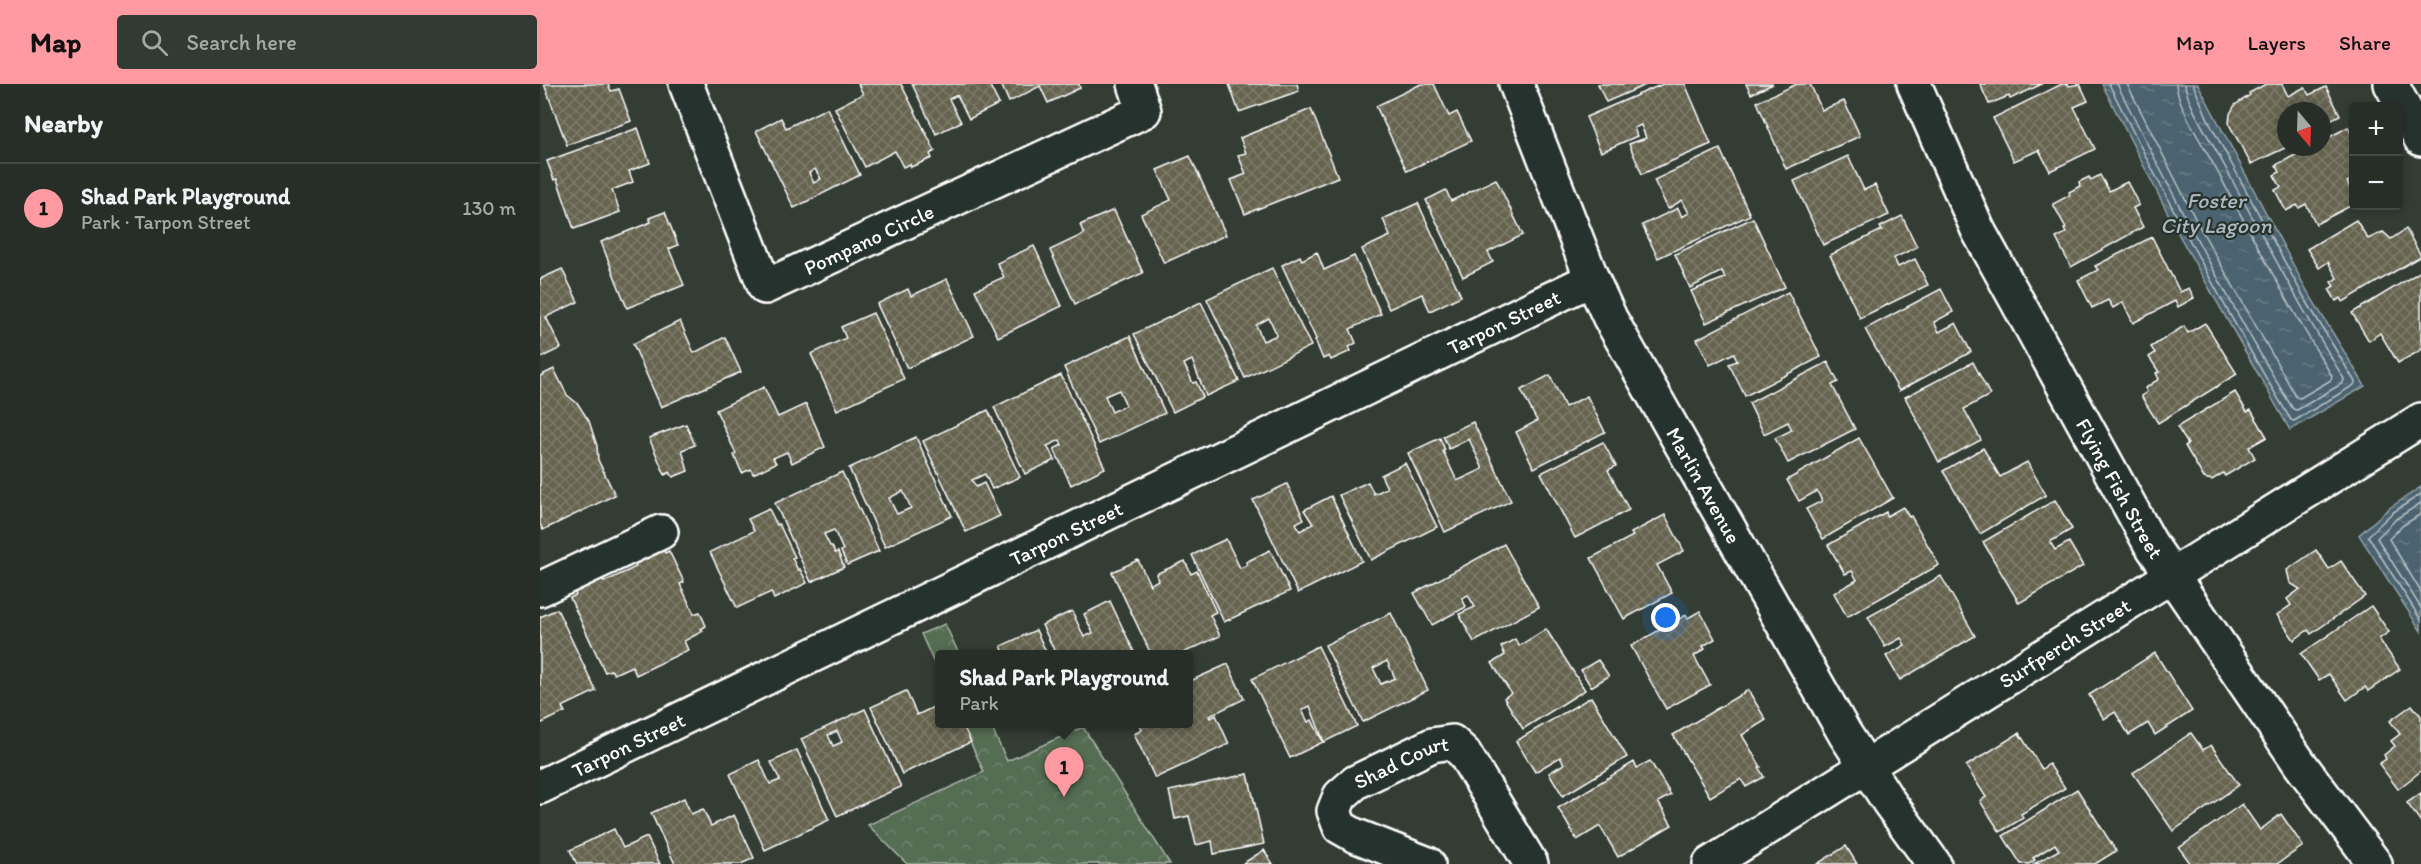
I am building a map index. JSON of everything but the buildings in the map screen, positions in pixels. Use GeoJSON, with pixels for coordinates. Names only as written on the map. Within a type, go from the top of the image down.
{"type":"FeatureCollection","features":[{"type":"Feature","properties":{"kind":"street","name":"Pompano Circle"},"geometry":{"type":"LineString","coordinates":[[686,84],[765,287],[1144,111],[1135,84]]}},
{"type":"Feature","properties":{"kind":"street","name":"Marlin Avenue"},"geometry":{"type":"LineString","coordinates":[[1515,84],[1592,279],[1610,318],[1845,734],[1889,802],[1934,864]]}},
{"type":"Feature","properties":{"kind":"street","name":"Flying Fish Street"},"geometry":{"type":"LineString","coordinates":[[1914,84],[1978,230],[2150,543],[2300,764],[2375,864]]}},
{"type":"Feature","properties":{"kind":"street"},"geometry":{"type":"LineString","coordinates":[[2391,84],[2421,139]]}},
{"type":"Feature","properties":{"kind":"street","name":"Tarpon Street"},"geometry":{"type":"LineString","coordinates":[[540,787],[1592,279]]}},
{"type":"Feature","properties":{"kind":"street","name":"Surfperch Street"},"geometry":{"type":"LineString","coordinates":[[1710,864],[2421,420]]}},
{"type":"Feature","properties":{"kind":"street"},"geometry":{"type":"LineString","coordinates":[[541,586],[661,532]]}},
{"type":"Feature","properties":{"kind":"street","name":"Shad Court"},"geometry":{"type":"LineString","coordinates":[[1428,864],[1354,835],[1340,827],[1334,811],[1340,796],[1356,782],[1432,745],[1452,742],[1464,753],[1531,864]]}},
{"type":"Feature","properties":{"kind":"green space"},"geometry":{"type":"Polygon","coordinates":[[[945,624],[957,650],[935,650],[935,665],[921,634],[945,624]]]}},
{"type":"Feature","properties":{"kind":"green space"},"geometry":{"type":"Polygon","coordinates":[[[964,728],[992,728],[1007,761],[1084,728],[1170,864],[907,864],[868,825],[984,772],[964,728]]]}},
{"type":"Feature","properties":{"kind":"water","name":"Foster City Lagoon"},"geometry":{"type":"Polygon","coordinates":[[[2102,84],[2198,84],[2306,289],[2365,386],[2290,430],[2180,237],[2102,84]]]}},
{"type":"Feature","properties":{"kind":"water"},"geometry":{"type":"Polygon","coordinates":[[[2421,487],[2421,631],[2359,535],[2388,509],[2421,487]]]}},
{"type":"Feature","properties":{"kind":"place","name":"Shad Park Playground"},"geometry":{"type":"Point","coordinates":[1064,797]}}]}
